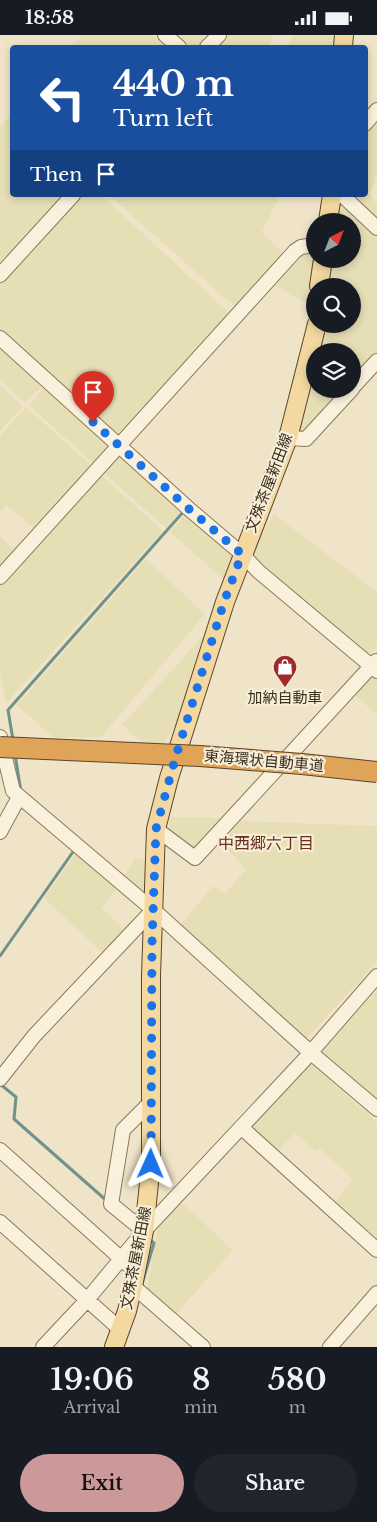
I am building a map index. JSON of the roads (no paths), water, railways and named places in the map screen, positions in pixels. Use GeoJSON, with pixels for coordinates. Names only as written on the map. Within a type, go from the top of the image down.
{"type":"FeatureCollection","features":[{"type":"Feature","properties":{"kind":"highway","name":"東海環状自動車道"},"geometry":{"type":"LineString","coordinates":[[0,747],[200,755],[302,763],[377,772]]}},
{"type":"Feature","properties":{"kind":"main road"},"geometry":{"type":"LineString","coordinates":[[329,213],[332,197]]}},
{"type":"Feature","properties":{"kind":"main road","name":"文殊茶屋新田線"},"geometry":{"type":"LineString","coordinates":[[119,1341],[135,1279],[144,1231],[151,1164],[150,1102],[156,829],[178,750],[224,602],[288,438],[315,333]]}},
{"type":"Feature","properties":{"kind":"street"},"geometry":{"type":"LineString","coordinates":[[165,35],[177,45]]}},
{"type":"Feature","properties":{"kind":"street"},"geometry":{"type":"LineString","coordinates":[[209,45],[218,35]]}},
{"type":"Feature","properties":{"kind":"street"},"geometry":{"type":"LineString","coordinates":[[368,120],[377,110]]}},
{"type":"Feature","properties":{"kind":"street"},"geometry":{"type":"LineString","coordinates":[[0,275],[71,197]]}},
{"type":"Feature","properties":{"kind":"street"},"geometry":{"type":"LineString","coordinates":[[344,197],[377,228]]}},
{"type":"Feature","properties":{"kind":"street"},"geometry":{"type":"LineString","coordinates":[[0,577],[295,251],[306,246]]}},
{"type":"Feature","properties":{"kind":"street"},"geometry":{"type":"LineString","coordinates":[[0,339],[189,509],[242,554],[258,571],[375,666],[194,858],[156,829]]}},
{"type":"Feature","properties":{"kind":"street"},"geometry":{"type":"LineString","coordinates":[[361,379],[377,361]]}},
{"type":"Feature","properties":{"kind":"street"},"geometry":{"type":"LineString","coordinates":[[288,438],[306,439],[344,398]]}},
{"type":"Feature","properties":{"kind":"street"},"geometry":{"type":"LineString","coordinates":[[0,737],[13,791],[19,797],[153,911],[310,1052],[377,1109]]}},
{"type":"Feature","properties":{"kind":"street"},"geometry":{"type":"LineString","coordinates":[[0,832],[19,797]]}},
{"type":"Feature","properties":{"kind":"street"},"geometry":{"type":"LineString","coordinates":[[0,1079],[34,1036],[153,911]]}},
{"type":"Feature","properties":{"kind":"street"},"geometry":{"type":"LineString","coordinates":[[43,1347],[87,1299],[144,1231],[242,1128],[377,976]]}},
{"type":"Feature","properties":{"kind":"street"},"geometry":{"type":"LineString","coordinates":[[144,1231],[111,1204],[123,1130],[150,1102]]}},
{"type":"Feature","properties":{"kind":"street"},"geometry":{"type":"LineString","coordinates":[[242,1128],[377,1250]]}},
{"type":"Feature","properties":{"kind":"street"},"geometry":{"type":"LineString","coordinates":[[0,1150],[120,1260],[135,1279],[203,1347]]}},
{"type":"Feature","properties":{"kind":"street"},"geometry":{"type":"LineString","coordinates":[[0,1222],[87,1299],[119,1341]]}},
{"type":"Feature","properties":{"kind":"street"},"geometry":{"type":"LineString","coordinates":[[330,1347],[377,1293]]}},
{"type":"Feature","properties":{"kind":"waterway"},"geometry":{"type":"LineString","coordinates":[[13,740],[8,710],[184,511]]}},
{"type":"Feature","properties":{"kind":"waterway"},"geometry":{"type":"LineString","coordinates":[[15,754],[21,792]]}},
{"type":"Feature","properties":{"kind":"waterway"},"geometry":{"type":"LineString","coordinates":[[0,956],[75,849]]}},
{"type":"Feature","properties":{"kind":"waterway"},"geometry":{"type":"LineString","coordinates":[[0,1084],[16,1097],[14,1119],[107,1201]]}},
{"type":"Feature","properties":{"kind":"waterway"},"geometry":{"type":"LineString","coordinates":[[142,1284],[154,1243],[149,1239]]}},
{"type":"Feature","properties":{"kind":"place","name":"加納自動車"},"geometry":{"type":"Point","coordinates":[285,688]}},
{"type":"Feature","properties":{"kind":"district","name":"中西郷六丁目"},"geometry":{"type":"Point","coordinates":[266,843]}}]}
